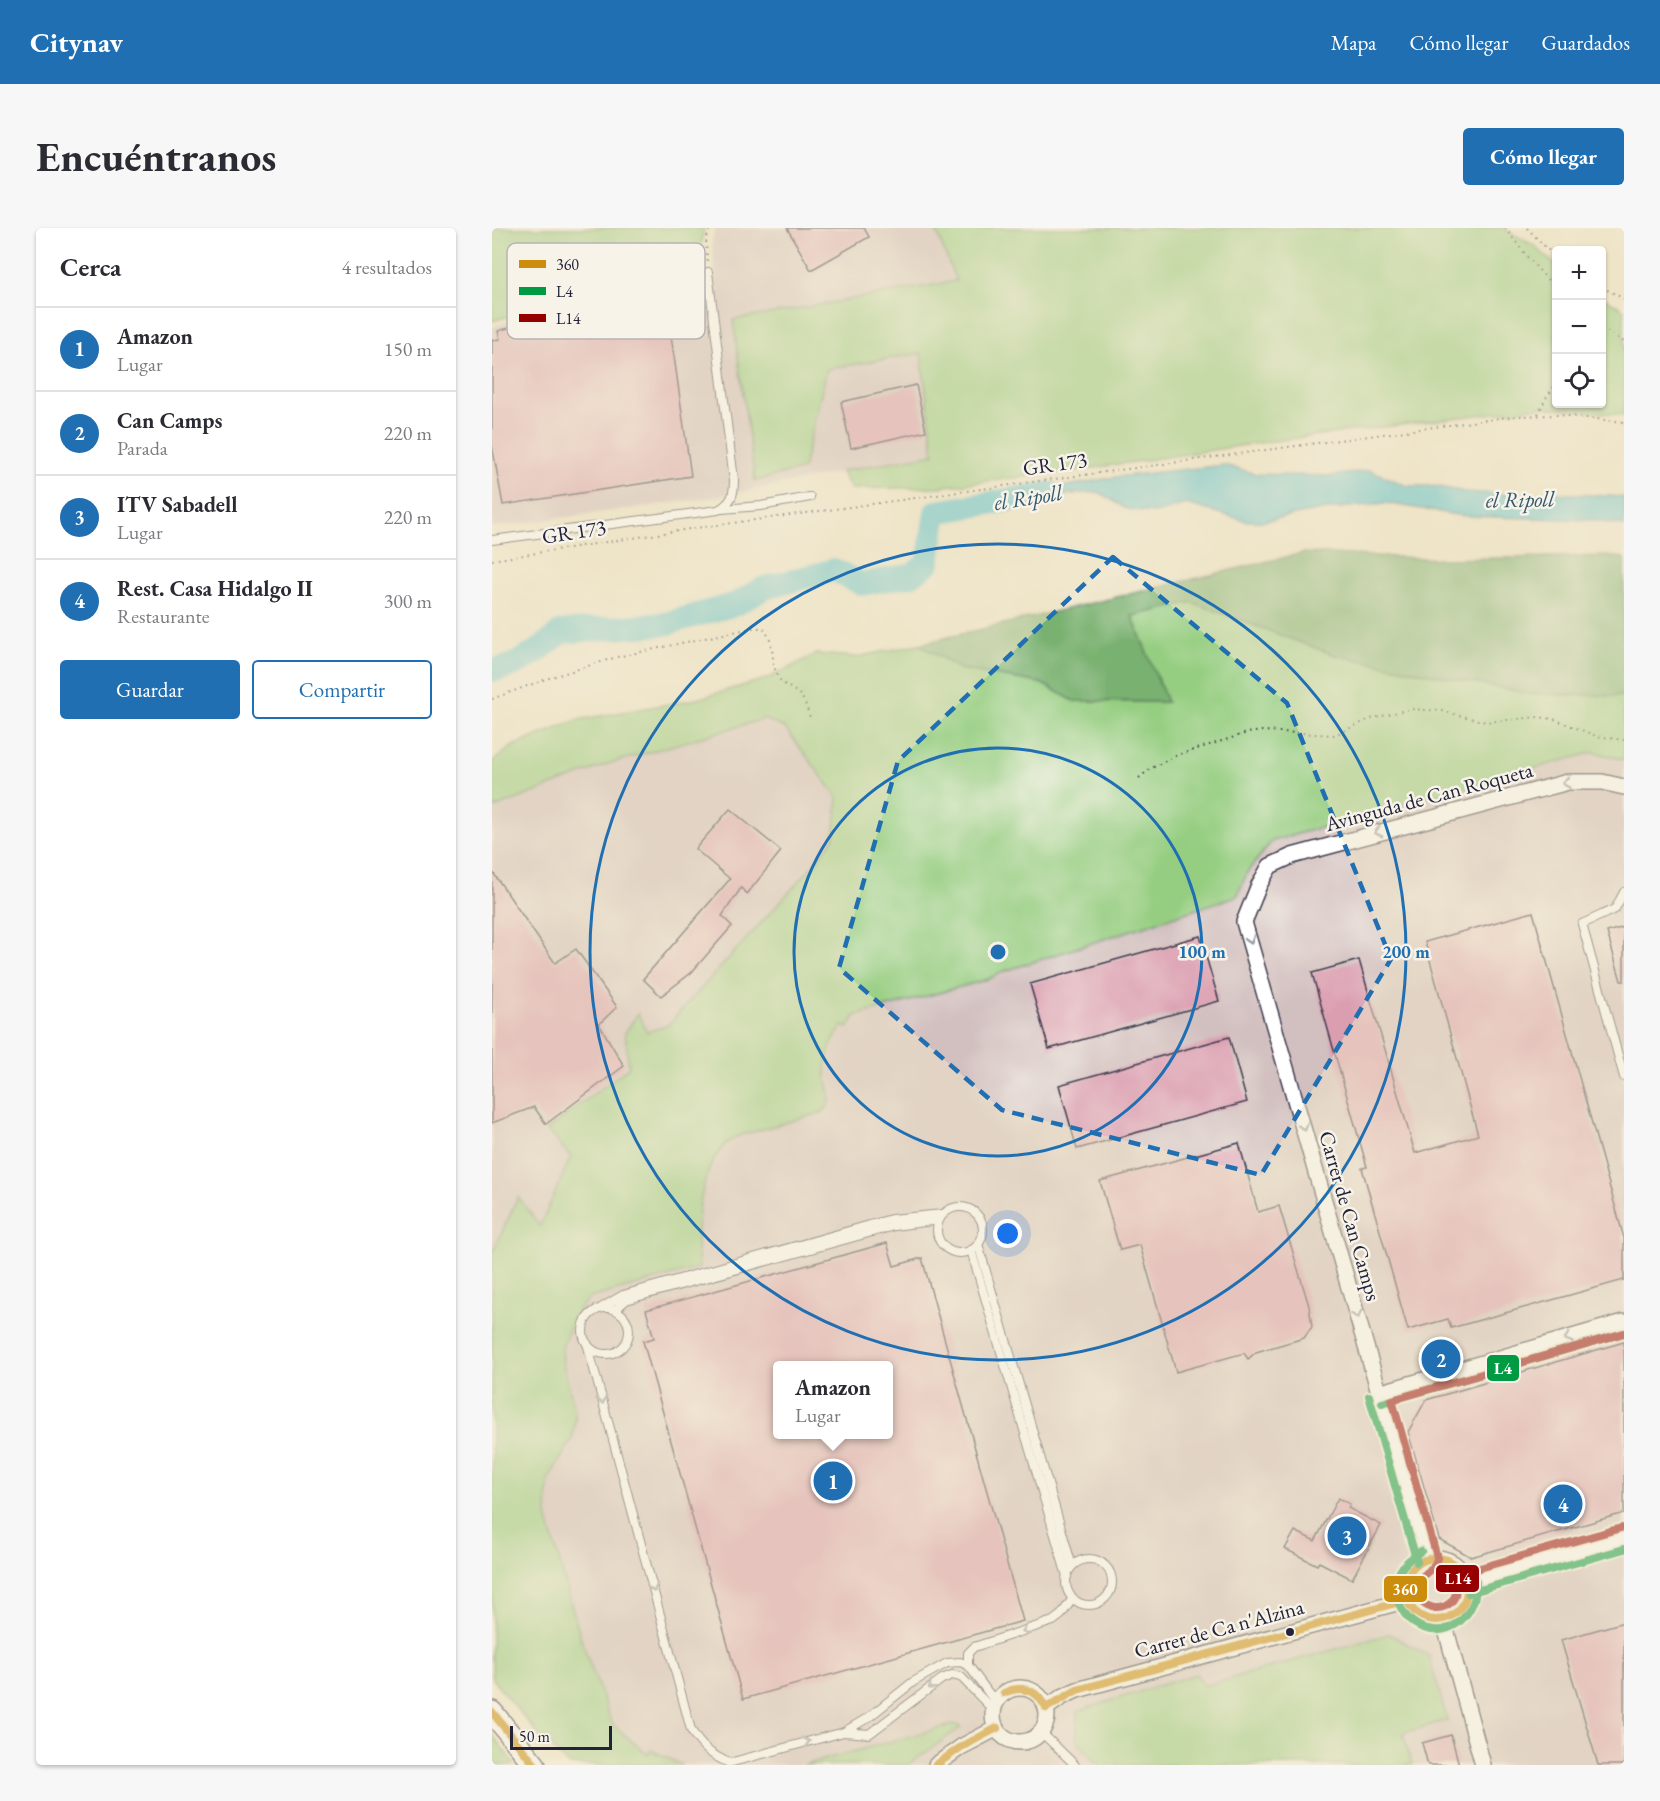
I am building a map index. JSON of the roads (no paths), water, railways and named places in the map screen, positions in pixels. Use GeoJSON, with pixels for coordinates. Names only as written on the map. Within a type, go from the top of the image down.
{"type":"FeatureCollection","features":[{"type":"Feature","properties":{"kind":"main road"},"geometry":{"type":"LineString","coordinates":[[492,1712],[535,1765]]}},
{"type":"Feature","properties":{"kind":"street","name":"Avinguda de Can Roqueta"},"geometry":{"type":"LineString","coordinates":[[1259,885],[1270,866],[1292,856],[1543,787],[1568,782],[1602,782],[1624,787]]}},
{"type":"Feature","properties":{"kind":"street","name":"Carrer de Can Camps"},"geometry":{"type":"LineString","coordinates":[[1259,885],[1244,922],[1427,1559]]}},
{"type":"Feature","properties":{"kind":"street"},"geometry":{"type":"LineString","coordinates":[[1379,1394],[1624,1322]]}},
{"type":"Feature","properties":{"kind":"street"},"geometry":{"type":"LineString","coordinates":[[1466,1583],[1624,1538]]}},
{"type":"Feature","properties":{"kind":"street"},"geometry":{"type":"LineString","coordinates":[[1427,1559],[1447,1560],[1456,1565],[1463,1573],[1466,1583],[1467,1593],[1464,1601],[1452,1615],[1443,1619],[1426,1618],[1418,1614],[1407,1600],[1405,1590],[1406,1580],[1411,1571],[1427,1559]]}},
{"type":"Feature","properties":{"kind":"street","name":"Carrer de Ca n'Alzina"},"geometry":{"type":"LineString","coordinates":[[1046,1708],[1077,1690],[1407,1600]]}},
{"type":"Feature","properties":{"kind":"street"},"geometry":{"type":"LineString","coordinates":[[1443,1619],[1483,1765]]}},
{"type":"Feature","properties":{"kind":"street"},"geometry":{"type":"LineString","coordinates":[[1023,1688],[1038,1695],[1046,1708],[1047,1721],[1041,1732],[1029,1740],[1014,1741],[1007,1738],[997,1728],[995,1707],[1007,1691],[1023,1688]]}},
{"type":"Feature","properties":{"kind":"street"},"geometry":{"type":"LineString","coordinates":[[936,1765],[961,1747],[997,1728]]}},
{"type":"Feature","properties":{"kind":"lane"},"geometry":{"type":"LineString","coordinates":[[708,272],[734,480],[734,494],[727,505],[718,510]]}},
{"type":"Feature","properties":{"kind":"lane"},"geometry":{"type":"LineString","coordinates":[[492,540],[761,506],[810,497]]}},
{"type":"Feature","properties":{"kind":"lane"},"geometry":{"type":"LineString","coordinates":[[1624,892],[1615,909],[1582,924],[1624,1077]]}},
{"type":"Feature","properties":{"kind":"lane"},"geometry":{"type":"LineString","coordinates":[[962,1207],[975,1213],[982,1226],[983,1234],[975,1247],[960,1254],[945,1249],[937,1235],[941,1217],[948,1210],[962,1207]]}},
{"type":"Feature","properties":{"kind":"lane"},"geometry":{"type":"LineString","coordinates":[[941,1217],[891,1219],[623,1295],[589,1316],[585,1322],[584,1336],[691,1730],[700,1745],[712,1756],[729,1763],[844,1732],[869,1717],[913,1682],[936,1668],[954,1662],[968,1665]]}},
{"type":"Feature","properties":{"kind":"lane"},"geometry":{"type":"LineString","coordinates":[[616,1309],[626,1300],[883,1229],[941,1217]]}},
{"type":"Feature","properties":{"kind":"lane"},"geometry":{"type":"LineString","coordinates":[[975,1247],[1072,1566]]}},
{"type":"Feature","properties":{"kind":"lane"},"geometry":{"type":"LineString","coordinates":[[975,1247],[1067,1576],[1066,1587],[1073,1598],[1082,1604],[1097,1604],[1109,1593],[1112,1578],[1109,1570],[1098,1561],[1084,1559],[1072,1566],[1067,1576]]}},
{"type":"Feature","properties":{"kind":"lane"},"geometry":{"type":"LineString","coordinates":[[587,1343],[598,1352],[605,1354],[618,1351],[624,1346],[630,1333],[622,1313],[616,1309],[601,1308]]}},
{"type":"Feature","properties":{"kind":"lane"},"geometry":{"type":"LineString","coordinates":[[995,1707],[968,1665],[968,1653],[974,1647],[989,1641],[1053,1622],[1073,1598]]}},
{"type":"Feature","properties":{"kind":"lane"},"geometry":{"type":"LineString","coordinates":[[844,1732],[869,1734],[942,1679],[952,1675],[962,1677],[995,1707]]}},
{"type":"Feature","properties":{"kind":"lane"},"geometry":{"type":"LineString","coordinates":[[1041,1732],[1075,1765]]}},
{"type":"Feature","properties":{"kind":"water"},"geometry":{"type":"Polygon","coordinates":[[[1224,465],[1256,474],[1333,476],[1370,470],[1407,486],[1433,486],[1465,492],[1532,496],[1554,493],[1624,497],[1624,526],[1593,520],[1463,516],[1386,503],[1321,510],[1264,521],[1247,521],[1186,504],[1155,513],[1126,509],[1099,492],[1021,502],[1017,499],[1020,495],[1115,477],[1224,465]]]}},
{"type":"Feature","properties":{"kind":"waterway","name":"el Ripoll"},"geometry":{"type":"LineString","coordinates":[[492,670],[520,662],[561,632],[665,624],[736,604],[764,588],[834,570],[862,584],[912,575],[928,563],[936,512],[1050,493]]}},
{"type":"Feature","properties":{"kind":"place","name":"Can Camps"},"geometry":{"type":"Point","coordinates":[1441,1359]}},
{"type":"Feature","properties":{"kind":"place","name":"Amazon"},"geometry":{"type":"Point","coordinates":[833,1481]}},
{"type":"Feature","properties":{"kind":"place","name":"Rest. Casa Hidalgo II"},"geometry":{"type":"Point","coordinates":[1563,1504]}},
{"type":"Feature","properties":{"kind":"place","name":"ITV Sabadell"},"geometry":{"type":"Point","coordinates":[1347,1536]}}]}
